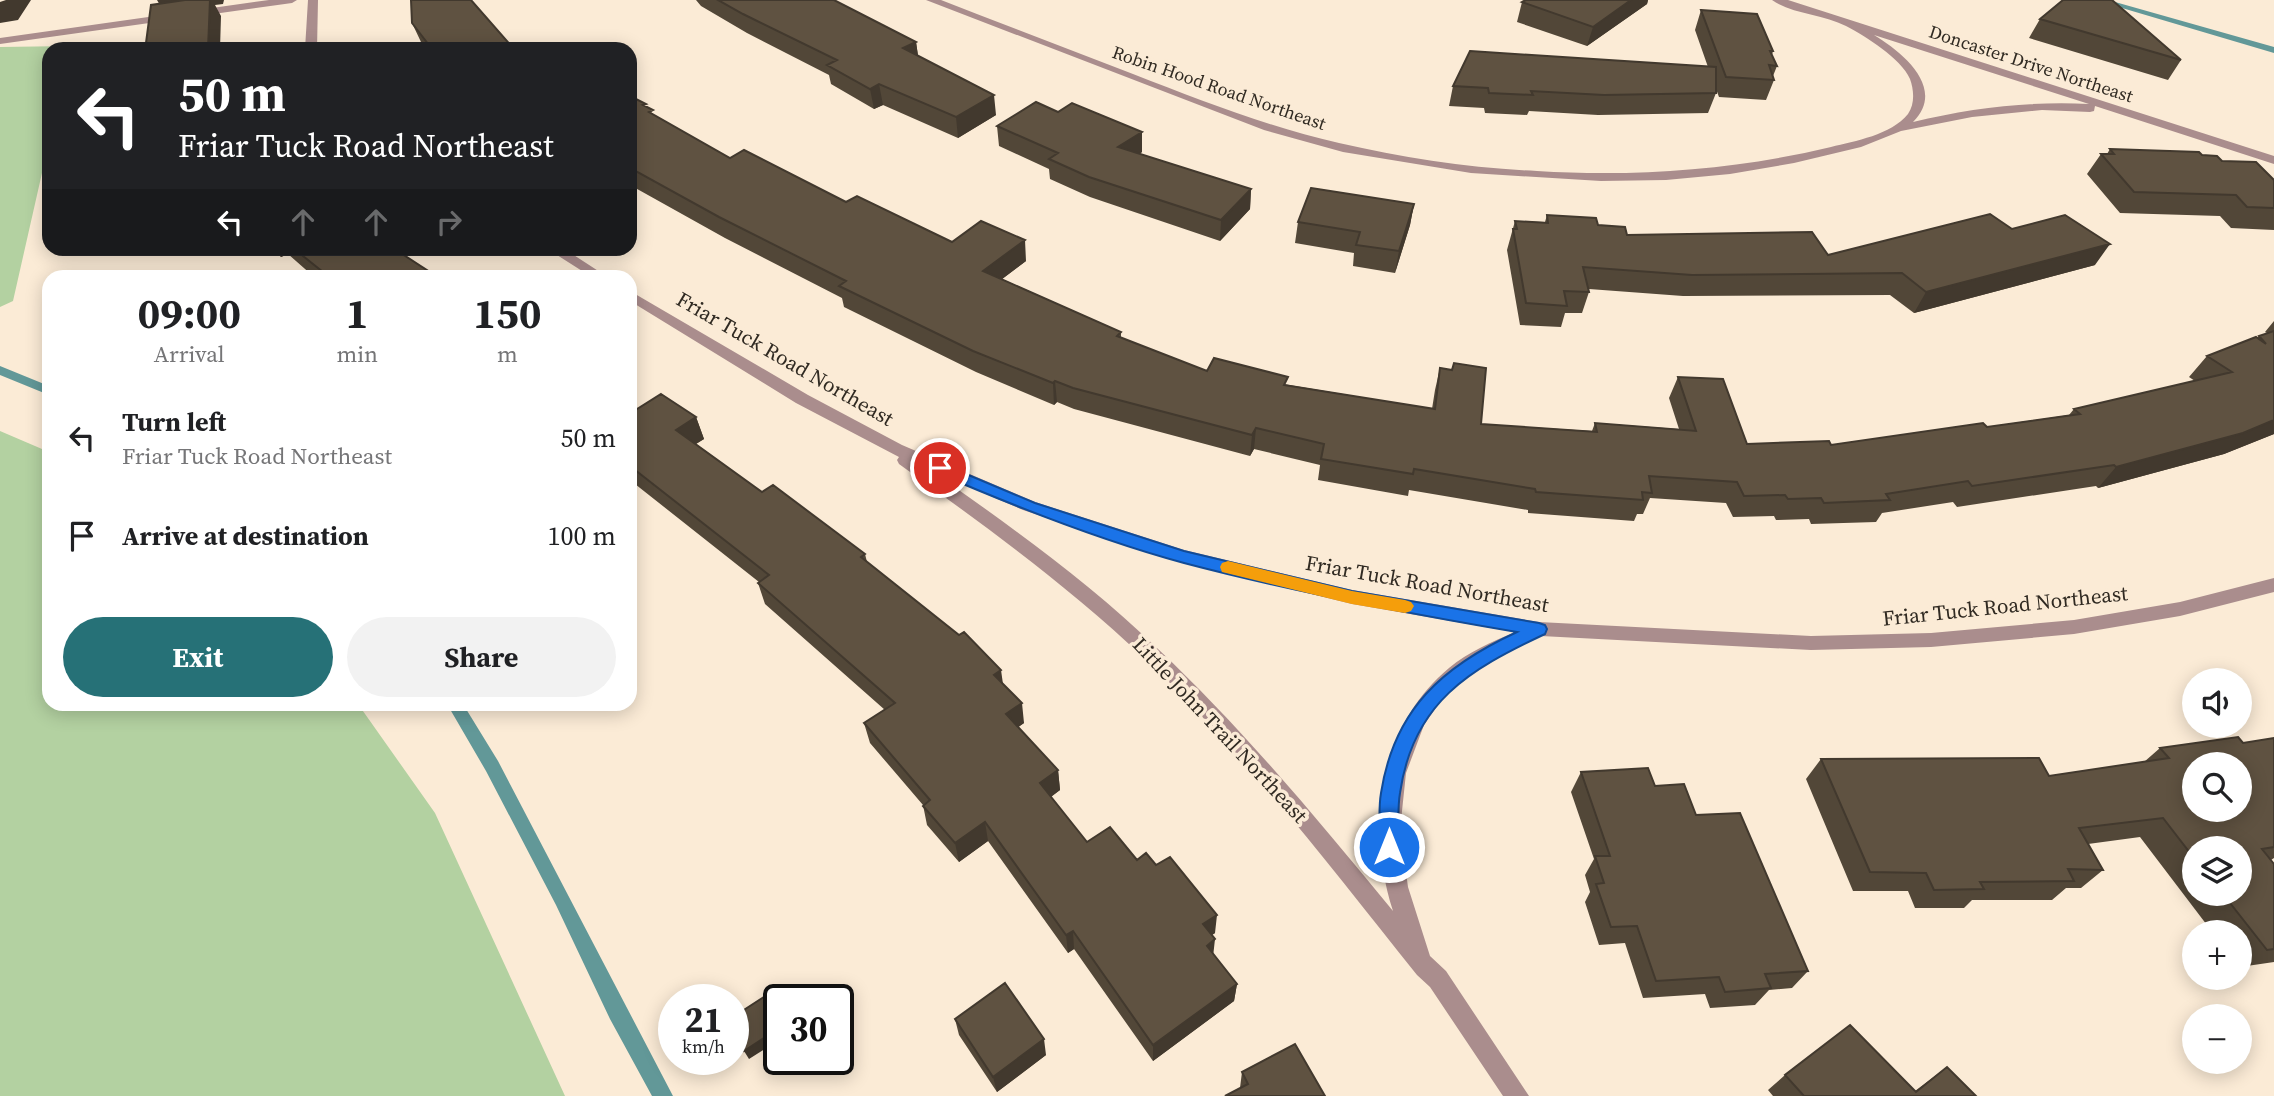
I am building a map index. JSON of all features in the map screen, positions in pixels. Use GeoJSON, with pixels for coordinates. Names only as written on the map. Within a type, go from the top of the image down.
{"type":"FeatureCollection","features":[{"type":"Feature","properties":{"kind":"street"},"geometry":{"type":"LineString","coordinates":[[0,41],[292,0]]}},
{"type":"Feature","properties":{"kind":"street"},"geometry":{"type":"LineString","coordinates":[[311,42],[313,0]]}},
{"type":"Feature","properties":{"kind":"street","name":"Robin Hood Road Northeast"},"geometry":{"type":"LineString","coordinates":[[931,0],[1197,103],[1283,132],[1377,155],[1493,172],[1566,177],[1707,173],[1771,165],[1960,114],[2023,107],[2117,110]]}},
{"type":"Feature","properties":{"kind":"street","name":"Doncaster Drive Northeast"},"geometry":{"type":"LineString","coordinates":[[1777,0],[2274,160]]}},
{"type":"Feature","properties":{"kind":"street"},"geometry":{"type":"LineString","coordinates":[[1850,23],[1893,52],[1915,78],[1919,90],[1918,103],[1903,128]]}},
{"type":"Feature","properties":{"kind":"street"},"geometry":{"type":"LineString","coordinates":[[565,256],[588,270]]}},
{"type":"Feature","properties":{"kind":"street","name":"Friar Tuck Road Northeast"},"geometry":{"type":"LineString","coordinates":[[637,299],[802,399],[896,449],[1029,506],[1183,556],[1352,597],[1539,629],[1811,643],[1931,640],[2101,622],[2180,609],[2274,585]]}},
{"type":"Feature","properties":{"kind":"street","name":"Little John Trail Northeast"},"geometry":{"type":"LineString","coordinates":[[896,449],[907,463],[1035,553],[1151,653],[1275,782],[1425,967],[1438,979],[1517,1096]]}},
{"type":"Feature","properties":{"kind":"street"},"geometry":{"type":"LineString","coordinates":[[1425,967],[1398,889],[1389,847],[1390,794],[1401,750],[1423,709],[1454,675],[1489,652],[1539,629]]}},
{"type":"Feature","properties":{"kind":"green space"},"geometry":{"type":"Polygon","coordinates":[[[42,46],[42,173],[13,301],[0,307],[0,47],[42,46]]]}},
{"type":"Feature","properties":{"kind":"green space"},"geometry":{"type":"Polygon","coordinates":[[[0,431],[42,449],[42,711],[363,711],[435,813],[565,1096],[0,1096],[0,431]]]}},
{"type":"Feature","properties":{"kind":"building"},"geometry":{"type":"Polygon","coordinates":[[[185,0],[210,0],[208,42],[146,42],[151,5],[185,0]]]}},
{"type":"Feature","properties":{"kind":"building"},"geometry":{"type":"Polygon","coordinates":[[[411,0],[471,0],[508,42],[427,42],[412,23],[411,0]]]}},
{"type":"Feature","properties":{"kind":"building"},"geometry":{"type":"Polygon","coordinates":[[[718,0],[834,0],[916,42],[903,48],[994,95],[956,117],[879,84],[870,89],[827,65],[837,60],[718,0]]]}},
{"type":"Feature","properties":{"kind":"building"},"geometry":{"type":"Polygon","coordinates":[[[1631,0],[1593,27],[1522,2],[1631,0]]]}},
{"type":"Feature","properties":{"kind":"building"},"geometry":{"type":"Polygon","coordinates":[[[2063,0],[2112,0],[2181,60],[2040,19],[2063,0]]]}},
{"type":"Feature","properties":{"kind":"building"},"geometry":{"type":"Polygon","coordinates":[[[1701,10],[1757,14],[1777,66],[1769,65],[1774,80],[1726,77],[1701,10]]]}},
{"type":"Feature","properties":{"kind":"building"},"geometry":{"type":"Polygon","coordinates":[[[1470,51],[1716,67],[1716,93],[1604,95],[1531,91],[1533,95],[1489,93],[1488,88],[1453,86],[1470,51]]]}},
{"type":"Feature","properties":{"kind":"building"},"geometry":{"type":"Polygon","coordinates":[[[637,100],[653,110],[649,112],[730,158],[744,150],[846,202],[857,196],[952,242],[981,221],[1025,240],[983,271],[1121,332],[1117,336],[1207,371],[1214,358],[1288,377],[1284,385],[1435,409],[1440,368],[1452,370],[1454,363],[1486,368],[1481,424],[1597,432],[1595,423],[1696,431],[1678,377],[1723,379],[1747,444],[1829,441],[1831,445],[1983,423],[1987,427],[2080,414],[2074,409],[2232,372],[2207,356],[2256,337],[2266,344],[2259,336],[2274,331],[2274,420],[2243,433],[2116,467],[2114,465],[1972,486],[1968,481],[1886,494],[1890,500],[1824,503],[1821,498],[1744,496],[1737,482],[1649,476],[1652,493],[1642,492],[1643,500],[1536,492],[1535,489],[1414,469],[1413,474],[1321,459],[1324,444],[1256,428],[1252,435],[1055,381],[1053,383],[973,351],[839,286],[846,281],[637,172],[637,100]]]}},
{"type":"Feature","properties":{"kind":"building"},"geometry":{"type":"Polygon","coordinates":[[[1036,102],[1058,112],[1072,103],[1142,132],[1118,147],[1251,189],[1221,220],[1089,177],[1049,159],[1058,153],[997,126],[1036,102]]]}},
{"type":"Feature","properties":{"kind":"building"},"geometry":{"type":"Polygon","coordinates":[[[2110,149],[2199,152],[2202,155],[2217,156],[2222,161],[2256,162],[2274,180],[2274,208],[2247,207],[2236,195],[2134,192],[2101,154],[2114,154],[2110,149]]]}},
{"type":"Feature","properties":{"kind":"building"},"geometry":{"type":"Polygon","coordinates":[[[1311,188],[1414,204],[1399,251],[1356,245],[1360,232],[1298,222],[1311,188]]]}},
{"type":"Feature","properties":{"kind":"building"},"geometry":{"type":"Polygon","coordinates":[[[1990,214],[2012,229],[2065,215],[2110,244],[1926,292],[1902,273],[1692,275],[1583,267],[1589,292],[1564,291],[1567,306],[1526,303],[1513,229],[1517,229],[1515,221],[1548,223],[1547,215],[1596,218],[1598,225],[1625,227],[1627,235],[1812,232],[1828,255],[1990,214]]]}},
{"type":"Feature","properties":{"kind":"building"},"geometry":{"type":"Polygon","coordinates":[[[303,256],[405,256],[427,270],[320,270],[303,256]]]}},
{"type":"Feature","properties":{"kind":"building"},"geometry":{"type":"Polygon","coordinates":[[[661,394],[696,417],[676,430],[762,492],[773,485],[865,554],[861,557],[959,635],[964,632],[1001,670],[994,675],[1022,703],[1006,714],[1058,770],[1040,783],[1087,842],[1110,827],[1137,860],[1146,853],[1156,865],[1170,857],[1217,915],[1203,924],[1215,939],[1207,946],[1237,984],[1153,1045],[1073,931],[1066,935],[985,822],[955,843],[923,806],[930,800],[864,723],[895,703],[758,583],[769,575],[637,471],[637,409],[661,394]]]}},
{"type":"Feature","properties":{"kind":"building"},"geometry":{"type":"Polygon","coordinates":[[[2231,738],[2239,738],[2243,743],[2274,738],[2274,847],[2262,849],[2274,864],[2274,949],[2267,950],[2252,931],[2252,920],[2243,920],[2232,906],[2252,906],[2252,836],[2182,836],[2182,843],[2163,818],[2079,828],[2103,870],[2068,869],[2074,881],[1980,882],[1984,889],[1934,890],[1926,873],[1870,872],[1821,759],[2039,758],[2049,776],[2169,758],[2160,748],[2231,738]]]}},
{"type":"Feature","properties":{"kind":"building"},"geometry":{"type":"Polygon","coordinates":[[[1648,768],[1655,786],[1684,784],[1696,815],[1740,813],[1808,971],[1765,974],[1771,988],[1725,992],[1719,977],[1656,981],[1637,926],[1611,927],[1596,884],[1604,883],[1595,856],[1610,856],[1581,772],[1648,768]]]}},
{"type":"Feature","properties":{"kind":"building"},"geometry":{"type":"Polygon","coordinates":[[[1005,983],[1044,1039],[993,1077],[955,1019],[1005,983]]]}},
{"type":"Feature","properties":{"kind":"building"},"geometry":{"type":"Polygon","coordinates":[[[763,998],[763,1039],[749,1048],[749,1007],[763,998]]]}},
{"type":"Feature","properties":{"kind":"building"},"geometry":{"type":"Polygon","coordinates":[[[1850,1025],[1916,1092],[1947,1067],[1976,1096],[1804,1096],[1785,1075],[1850,1025]]]}},
{"type":"Feature","properties":{"kind":"building"},"geometry":{"type":"Polygon","coordinates":[[[1295,1044],[1325,1096],[1225,1096],[1248,1084],[1242,1072],[1295,1044]]]}},
{"type":"Feature","properties":{"kind":"waterway"},"geometry":{"type":"LineString","coordinates":[[2099,0],[2274,50]]}},
{"type":"Feature","properties":{"kind":"waterway"},"geometry":{"type":"LineString","coordinates":[[0,370],[42,388]]}},
{"type":"Feature","properties":{"kind":"waterway"},"geometry":{"type":"LineString","coordinates":[[459,711],[492,766],[562,899],[617,1012],[663,1096]]}},
{"type":"Feature","properties":{"kind":"slow traffic"},"geometry":{"type":"LineString","coordinates":[[1228,567],[1352,597],[1405,606]]}},
{"type":"Feature","properties":{"kind":"route"},"geometry":{"type":"LineString","coordinates":[[940,468],[1029,506],[1183,556],[1352,597],[1539,629],[1489,652],[1454,675],[1423,709],[1401,750],[1390,794],[1389,847]]}}]}
